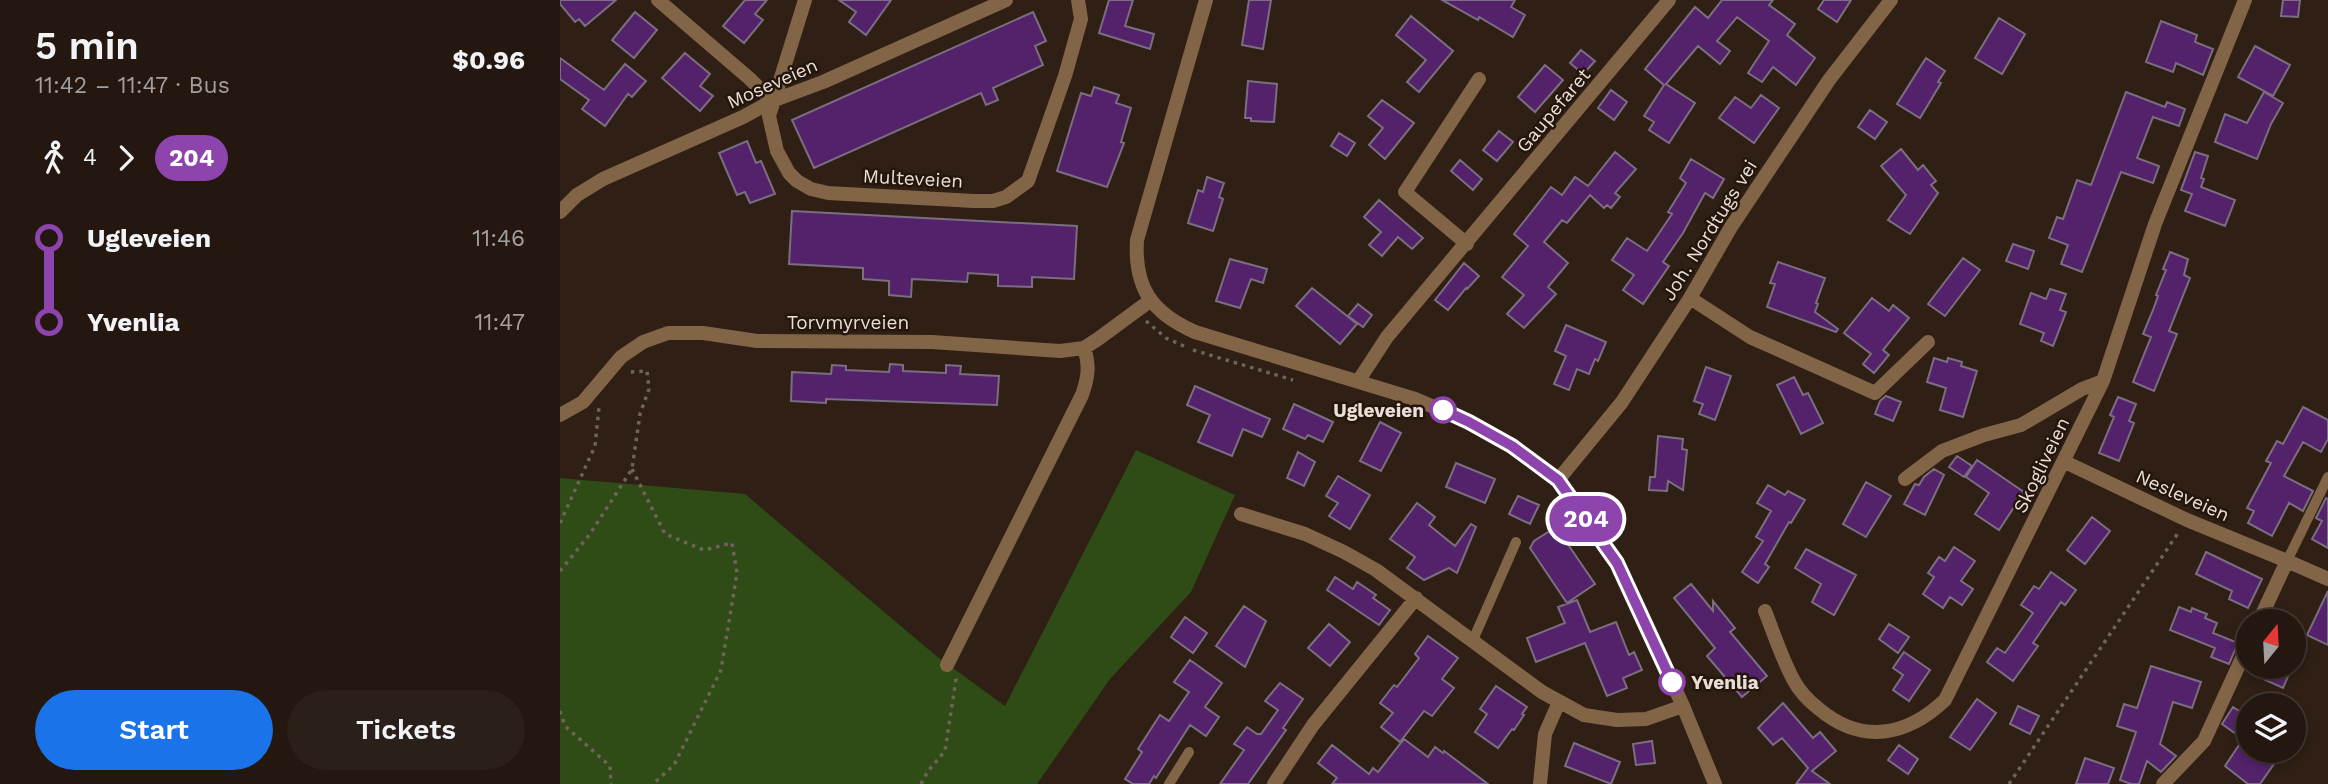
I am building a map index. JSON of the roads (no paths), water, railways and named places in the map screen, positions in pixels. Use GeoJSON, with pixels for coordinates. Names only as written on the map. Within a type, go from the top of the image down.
{"type":"FeatureCollection","features":[{"type":"Feature","properties":{"kind":"street"},"geometry":{"type":"LineString","coordinates":[[658,0],[772,101]]}},
{"type":"Feature","properties":{"kind":"street","name":"Multeveien"},"geometry":{"type":"LineString","coordinates":[[805,0],[769,116],[783,165],[797,181],[811,189],[828,193],[974,201],[993,201],[1006,197],[1023,187],[1031,174],[1065,76],[1081,19],[1078,0]]}},
{"type":"Feature","properties":{"kind":"street","name":"Moseveien"},"geometry":{"type":"LineString","coordinates":[[560,212],[577,195],[603,179],[743,117],[772,101],[822,82],[1006,0]]}},
{"type":"Feature","properties":{"kind":"street"},"geometry":{"type":"LineString","coordinates":[[1206,0],[1137,240],[1137,270],[1150,300],[1167,318],[1195,332],[1359,380],[1415,399],[1469,422],[1512,446],[1558,480],[1617,563],[1683,706],[1715,784]]}},
{"type":"Feature","properties":{"kind":"street","name":"Gaupefaret"},"geometry":{"type":"LineString","coordinates":[[1359,380],[1387,337],[1669,0]]}},
{"type":"Feature","properties":{"kind":"street","name":"Joh. Nordtugs vei"},"geometry":{"type":"LineString","coordinates":[[1558,480],[1622,402],[1690,298],[1731,227],[1829,80],[1891,0]]}},
{"type":"Feature","properties":{"kind":"street","name":"Skogliveien"},"geometry":{"type":"LineString","coordinates":[[1765,611],[1795,684],[1810,702],[1828,717],[1857,731],[1889,731],[1919,720],[1945,700],[2103,381],[2155,224],[2245,0]]}},
{"type":"Feature","properties":{"kind":"street"},"geometry":{"type":"LineString","coordinates":[[1467,244],[1405,192],[1479,79]]}},
{"type":"Feature","properties":{"kind":"street"},"geometry":{"type":"LineString","coordinates":[[1690,298],[1750,337],[1875,393],[1928,342]]}},
{"type":"Feature","properties":{"kind":"street"},"geometry":{"type":"LineString","coordinates":[[947,665],[1082,396],[1088,372],[1084,348],[1150,300]]}},
{"type":"Feature","properties":{"kind":"street","name":"Torvmyrveien"},"geometry":{"type":"LineString","coordinates":[[560,415],[583,402],[621,357],[643,342],[668,332],[703,333],[757,341],[932,342],[1060,351],[1084,348]]}},
{"type":"Feature","properties":{"kind":"street"},"geometry":{"type":"LineString","coordinates":[[1905,479],[1942,451],[2021,425],[2082,389],[2103,381]]}},
{"type":"Feature","properties":{"kind":"street","name":"Nesleveien"},"geometry":{"type":"LineString","coordinates":[[2065,462],[2187,520],[2328,579]]}},
{"type":"Feature","properties":{"kind":"street"},"geometry":{"type":"LineString","coordinates":[[1241,514],[1305,534],[1344,552],[1416,598],[1559,702],[1584,715],[1617,720],[1646,719],[1683,706]]}},
{"type":"Feature","properties":{"kind":"street"},"geometry":{"type":"LineString","coordinates":[[2265,609],[2287,561]]}},
{"type":"Feature","properties":{"kind":"street"},"geometry":{"type":"LineString","coordinates":[[1277,783],[1313,725],[1416,598]]}},
{"type":"Feature","properties":{"kind":"street"},"geometry":{"type":"LineString","coordinates":[[2163,784],[2204,741],[2236,671]]}},
{"type":"Feature","properties":{"kind":"street"},"geometry":{"type":"LineString","coordinates":[[1539,784],[1545,734],[1559,702]]}},
{"type":"Feature","properties":{"kind":"lane"},"geometry":{"type":"LineString","coordinates":[[2287,561],[2328,477]]}},
{"type":"Feature","properties":{"kind":"lane"},"geometry":{"type":"LineString","coordinates":[[1473,640],[1516,541]]}},
{"type":"Feature","properties":{"kind":"lane"},"geometry":{"type":"LineString","coordinates":[[1168,784],[1189,752]]}},
{"type":"Feature","properties":{"kind":"place","name":"Ugleveien"},"geometry":{"type":"Point","coordinates":[1443,410]}},
{"type":"Feature","properties":{"kind":"place","name":"Yvenlia"},"geometry":{"type":"Point","coordinates":[1672,682]}}]}
